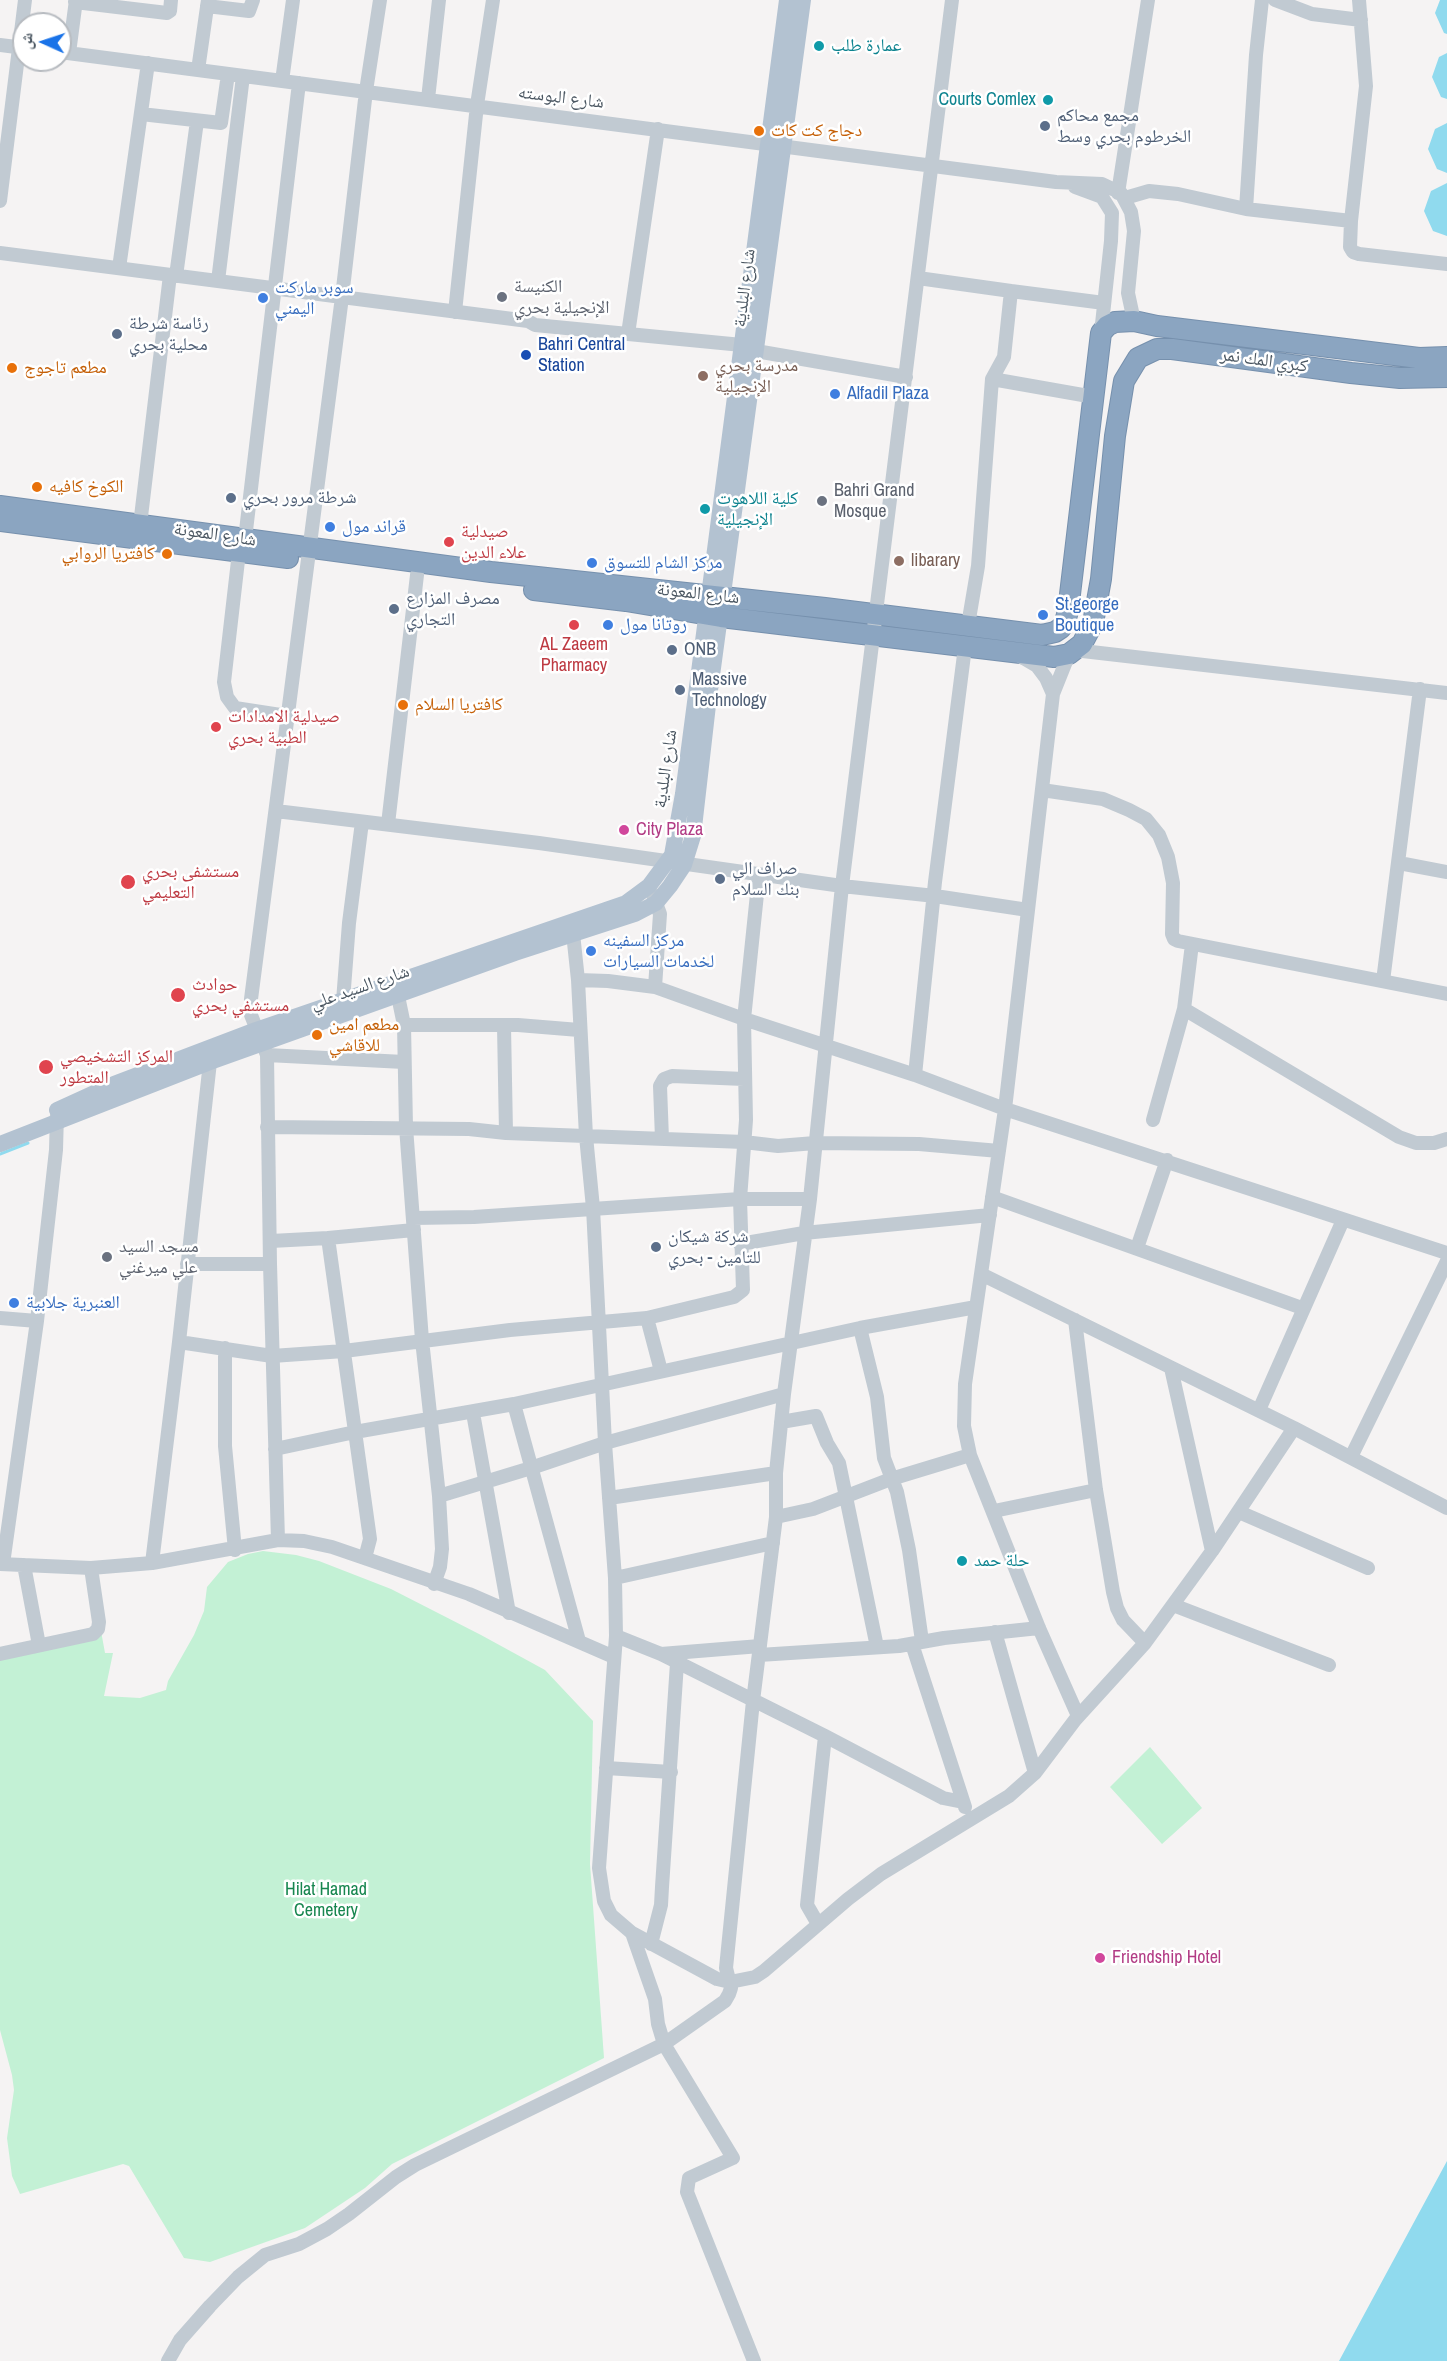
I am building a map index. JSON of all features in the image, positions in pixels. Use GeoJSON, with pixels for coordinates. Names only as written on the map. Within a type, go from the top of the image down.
{"type":"FeatureCollection","features":[{"type":"Feature","properties":{"kind":"highway"},"geometry":{"type":"LineString","coordinates":[[1101,333],[1115,322],[1134,321]]}},
{"type":"Feature","properties":{"kind":"highway","name":"كبري المك نمر"},"geometry":{"type":"LineString","coordinates":[[1134,321],[1157,326],[1419,358],[1447,357]]}},
{"type":"Feature","properties":{"kind":"highway","name":"شارع المعونة"},"geometry":{"type":"LineString","coordinates":[[309,554],[417,575],[626,601],[877,615],[1042,635],[1055,632],[1065,622],[1079,527],[1101,333]]}},
{"type":"Feature","properties":{"kind":"highway","name":"كبري المك نمر"},"geometry":{"type":"LineString","coordinates":[[1128,371],[1138,358],[1165,349],[1400,378],[1447,377]]}},
{"type":"Feature","properties":{"kind":"highway"},"geometry":{"type":"LineString","coordinates":[[1097,362],[1102,370],[1110,375],[1120,375],[1128,371]]}},
{"type":"Feature","properties":{"kind":"highway"},"geometry":{"type":"LineString","coordinates":[[1072,652],[1088,636],[1093,623],[1101,579],[1120,408],[1128,371]]}},
{"type":"Feature","properties":{"kind":"highway","name":"شارع المعونة"},"geometry":{"type":"LineString","coordinates":[[0,506],[140,525],[242,545]]}},
{"type":"Feature","properties":{"kind":"highway","name":"شارع المعونة"},"geometry":{"type":"LineString","coordinates":[[0,521],[491,572],[715,606],[875,635],[1054,657],[1072,652]]}},
{"type":"Feature","properties":{"kind":"main road","name":"شارع البلدية"},"geometry":{"type":"LineString","coordinates":[[776,144],[787,0]]}},
{"type":"Feature","properties":{"kind":"main road","name":"شارع البلدية"},"geometry":{"type":"LineString","coordinates":[[667,862],[675,845],[701,704],[776,144],[803,0]]}},
{"type":"Feature","properties":{"kind":"main road","name":"شارع البلدية"},"geometry":{"type":"LineString","coordinates":[[684,865],[693,836],[701,704]]}},
{"type":"Feature","properties":{"kind":"main road","name":"شارع السيد علي"},"geometry":{"type":"LineString","coordinates":[[0,1132],[57,1116],[398,996],[573,928],[626,903],[649,886],[667,862]]}},
{"type":"Feature","properties":{"kind":"main road","name":"شارع السيد علي"},"geometry":{"type":"LineString","coordinates":[[0,1144],[114,1084],[262,1043],[343,1001],[573,928],[635,914],[656,903],[684,865]]}},
{"type":"Feature","properties":{"kind":"street"},"geometry":{"type":"LineString","coordinates":[[72,17],[75,1],[142,5],[168,13],[171,0]]}},
{"type":"Feature","properties":{"kind":"street"},"geometry":{"type":"LineString","coordinates":[[198,70],[207,3],[249,11],[253,0]]}},
{"type":"Feature","properties":{"kind":"street"},"geometry":{"type":"LineString","coordinates":[[282,81],[293,0]]}},
{"type":"Feature","properties":{"kind":"street"},"geometry":{"type":"LineString","coordinates":[[278,1540],[267,1126],[262,1043],[251,1015],[251,999],[342,297],[366,91],[380,0]]}},
{"type":"Feature","properties":{"kind":"street"},"geometry":{"type":"LineString","coordinates":[[428,99],[439,0]]}},
{"type":"Feature","properties":{"kind":"street"},"geometry":{"type":"LineString","coordinates":[[455,312],[477,105],[493,0]]}},
{"type":"Feature","properties":{"kind":"street"},"geometry":{"type":"LineString","coordinates":[[168,2361],[180,2340],[210,2306],[238,2277],[265,2255],[299,2244],[327,2229],[415,2165],[664,2044],[725,2001],[731,1988],[726,1968],[753,1701],[776,1517],[776,1473],[784,1394],[810,1199],[824,1044],[842,886],[875,635],[952,0]]}},
{"type":"Feature","properties":{"kind":"street"},"geometry":{"type":"LineString","coordinates":[[1134,321],[1128,293],[1133,220],[1121,195],[1148,0]]}},
{"type":"Feature","properties":{"kind":"street"},"geometry":{"type":"LineString","coordinates":[[1246,209],[1255,66],[1262,0]]}},
{"type":"Feature","properties":{"kind":"street"},"geometry":{"type":"LineString","coordinates":[[1275,0],[1312,14],[1361,20]]}},
{"type":"Feature","properties":{"kind":"street"},"geometry":{"type":"LineString","coordinates":[[1359,0],[1366,86],[1350,247],[1353,252],[1447,264]]}},
{"type":"Feature","properties":{"kind":"street","name":"شارع البوسته"},"geometry":{"type":"LineString","coordinates":[[72,54],[1056,182]]}},
{"type":"Feature","properties":{"kind":"street"},"geometry":{"type":"LineString","coordinates":[[119,268],[148,63]]}},
{"type":"Feature","properties":{"kind":"street"},"geometry":{"type":"LineString","coordinates":[[0,201],[19,72]]}},
{"type":"Feature","properties":{"kind":"street"},"geometry":{"type":"LineString","coordinates":[[141,114],[221,123],[228,74]]}},
{"type":"Feature","properties":{"kind":"street"},"geometry":{"type":"LineString","coordinates":[[218,281],[243,76]]}},
{"type":"Feature","properties":{"kind":"street"},"geometry":{"type":"LineString","coordinates":[[287,716],[236,708],[227,698],[224,682],[299,82]]}},
{"type":"Feature","properties":{"kind":"street"},"geometry":{"type":"LineString","coordinates":[[140,525],[173,275],[197,120]]}},
{"type":"Feature","properties":{"kind":"street"},"geometry":{"type":"LineString","coordinates":[[628,334],[658,129]]}},
{"type":"Feature","properties":{"kind":"street"},"geometry":{"type":"LineString","coordinates":[[1056,182],[1102,184],[1121,195],[1149,191],[1178,194],[1246,209],[1351,221]]}},
{"type":"Feature","properties":{"kind":"street"},"geometry":{"type":"LineString","coordinates":[[1056,182],[1102,197],[1112,213],[1112,241],[1101,333]]}},
{"type":"Feature","properties":{"kind":"street"},"geometry":{"type":"LineString","coordinates":[[0,253],[528,321],[535,325],[749,348],[906,377]]}},
{"type":"Feature","properties":{"kind":"street"},"geometry":{"type":"LineString","coordinates":[[918,278],[1104,303]]}},
{"type":"Feature","properties":{"kind":"street"},"geometry":{"type":"LineString","coordinates":[[968,626],[978,566],[992,379],[1004,357],[1011,291]]}},
{"type":"Feature","properties":{"kind":"street"},"geometry":{"type":"LineString","coordinates":[[992,379],[1094,397]]}},
{"type":"Feature","properties":{"kind":"street"},"geometry":{"type":"LineString","coordinates":[[388,824],[417,575]]}},
{"type":"Feature","properties":{"kind":"street"},"geometry":{"type":"LineString","coordinates":[[915,1074],[935,882],[964,647]]}},
{"type":"Feature","properties":{"kind":"street"},"geometry":{"type":"LineString","coordinates":[[1078,1716],[1039,1628],[970,1455],[966,1444],[964,1415],[965,1384],[1005,1109],[1053,694],[1072,652],[1447,693]]}},
{"type":"Feature","properties":{"kind":"street"},"geometry":{"type":"LineString","coordinates":[[1016,653],[1037,666],[1046,678],[1053,694]]}},
{"type":"Feature","properties":{"kind":"street"},"geometry":{"type":"LineString","coordinates":[[1383,981],[1420,689]]}},
{"type":"Feature","properties":{"kind":"street"},"geometry":{"type":"LineString","coordinates":[[1042,790],[1103,800],[1146,819],[1159,835],[1168,857],[1173,883],[1174,939],[1447,994]]}},
{"type":"Feature","properties":{"kind":"street"},"geometry":{"type":"LineString","coordinates":[[276,811],[1028,910]]}},
{"type":"Feature","properties":{"kind":"street"},"geometry":{"type":"LineString","coordinates":[[343,1001],[349,923],[362,822]]}},
{"type":"Feature","properties":{"kind":"street"},"geometry":{"type":"LineString","coordinates":[[1399,863],[1447,872]]}},
{"type":"Feature","properties":{"kind":"street"},"geometry":{"type":"LineString","coordinates":[[179,1342],[272,1356],[344,1350],[510,1330],[647,1318],[734,1297],[743,1290],[740,1199],[744,1142],[744,1019],[759,875]]}},
{"type":"Feature","properties":{"kind":"street"},"geometry":{"type":"LineString","coordinates":[[649,886],[660,914],[654,987]]}},
{"type":"Feature","properties":{"kind":"street"},"geometry":{"type":"LineString","coordinates":[[573,928],[586,1136],[593,1208],[605,1443],[615,1578],[616,1636],[599,1868],[604,1901],[611,1915],[632,1933],[717,1979],[730,1982],[754,1977],[881,1874],[1009,1796],[1035,1773],[1078,1716],[1145,1643],[1212,1551],[1294,1428]]}},
{"type":"Feature","properties":{"kind":"street"},"geometry":{"type":"LineString","coordinates":[[1153,1120],[1184,1009],[1191,944]]}},
{"type":"Feature","properties":{"kind":"street"},"geometry":{"type":"LineString","coordinates":[[578,980],[654,987],[744,1019],[915,1074],[1005,1109],[1447,1252]]}},
{"type":"Feature","properties":{"kind":"street"},"geometry":{"type":"LineString","coordinates":[[398,996],[404,1025],[406,1127],[422,1340],[439,1496],[442,1549],[440,1567],[434,1584]]}},
{"type":"Feature","properties":{"kind":"street"},"geometry":{"type":"LineString","coordinates":[[1184,1009],[1399,1137],[1416,1143],[1434,1143],[1447,1139]]}},
{"type":"Feature","properties":{"kind":"street"},"geometry":{"type":"LineString","coordinates":[[404,1025],[504,1026],[579,1030]]}},
{"type":"Feature","properties":{"kind":"street"},"geometry":{"type":"LineString","coordinates":[[504,1026],[506,1132]]}},
{"type":"Feature","properties":{"kind":"street"},"geometry":{"type":"LineString","coordinates":[[262,1043],[404,1062]]}},
{"type":"Feature","properties":{"kind":"street"},"geometry":{"type":"LineString","coordinates":[[152,1563],[210,1062]]}},
{"type":"Feature","properties":{"kind":"street"},"geometry":{"type":"LineString","coordinates":[[662,1139],[660,1086],[664,1079],[672,1076],[744,1079]]}},
{"type":"Feature","properties":{"kind":"street"},"geometry":{"type":"LineString","coordinates":[[57,1116],[37,1321],[2,1564],[91,1568],[152,1563],[235,1550],[278,1540],[304,1541],[365,1558],[434,1584],[469,1594],[614,1657]]}},
{"type":"Feature","properties":{"kind":"street"},"geometry":{"type":"LineString","coordinates":[[267,1126],[469,1129],[744,1142],[778,1146],[814,1143],[919,1144],[999,1151]]}},
{"type":"Feature","properties":{"kind":"street"},"geometry":{"type":"LineString","coordinates":[[1137,1248],[1167,1160]]}},
{"type":"Feature","properties":{"kind":"street"},"geometry":{"type":"LineString","coordinates":[[992,1197],[1302,1308]]}},
{"type":"Feature","properties":{"kind":"street"},"geometry":{"type":"LineString","coordinates":[[271,1241],[328,1238],[474,1217],[740,1199],[810,1199]]}},
{"type":"Feature","properties":{"kind":"street"},"geometry":{"type":"LineString","coordinates":[[741,1244],[804,1233],[990,1215]]}},
{"type":"Feature","properties":{"kind":"street"},"geometry":{"type":"LineString","coordinates":[[1258,1410],[1343,1220]]}},
{"type":"Feature","properties":{"kind":"street"},"geometry":{"type":"LineString","coordinates":[[328,1238],[370,1539],[365,1558]]}},
{"type":"Feature","properties":{"kind":"street"},"geometry":{"type":"LineString","coordinates":[[1351,1457],[1447,1261]]}},
{"type":"Feature","properties":{"kind":"street"},"geometry":{"type":"LineString","coordinates":[[187,1264],[270,1264]]}},
{"type":"Feature","properties":{"kind":"street"},"geometry":{"type":"LineString","coordinates":[[981,1274],[1294,1428],[1447,1508]]}},
{"type":"Feature","properties":{"kind":"street"},"geometry":{"type":"LineString","coordinates":[[275,1449],[355,1432],[473,1413],[860,1328],[976,1307]]}},
{"type":"Feature","properties":{"kind":"street"},"geometry":{"type":"LineString","coordinates":[[0,1318],[37,1321]]}},
{"type":"Feature","properties":{"kind":"street"},"geometry":{"type":"LineString","coordinates":[[647,1318],[661,1371]]}},
{"type":"Feature","properties":{"kind":"street"},"geometry":{"type":"LineString","coordinates":[[1076,1320],[1096,1490],[1117,1608],[1123,1620],[1145,1643]]}},
{"type":"Feature","properties":{"kind":"street"},"geometry":{"type":"LineString","coordinates":[[860,1328],[877,1397],[884,1458],[897,1492],[909,1550],[917,1642],[963,1802],[972,1819]]}},
{"type":"Feature","properties":{"kind":"street"},"geometry":{"type":"LineString","coordinates":[[225,1348],[225,1446],[235,1550]]}},
{"type":"Feature","properties":{"kind":"street"},"geometry":{"type":"LineString","coordinates":[[1172,1368],[1212,1551]]}},
{"type":"Feature","properties":{"kind":"street"},"geometry":{"type":"LineString","coordinates":[[439,1496],[605,1443],[784,1394]]}},
{"type":"Feature","properties":{"kind":"street"},"geometry":{"type":"LineString","coordinates":[[514,1404],[579,1641]]}},
{"type":"Feature","properties":{"kind":"street"},"geometry":{"type":"LineString","coordinates":[[473,1413],[509,1613]]}},
{"type":"Feature","properties":{"kind":"street"},"geometry":{"type":"LineString","coordinates":[[781,1422],[816,1416],[827,1443],[839,1462],[877,1647]]}},
{"type":"Feature","properties":{"kind":"street"},"geometry":{"type":"LineString","coordinates":[[776,1517],[813,1509],[891,1479],[970,1455]]}},
{"type":"Feature","properties":{"kind":"street"},"geometry":{"type":"LineString","coordinates":[[609,1498],[776,1473]]}},
{"type":"Feature","properties":{"kind":"street"},"geometry":{"type":"LineString","coordinates":[[994,1511],[1096,1490]]}},
{"type":"Feature","properties":{"kind":"street"},"geometry":{"type":"LineString","coordinates":[[1239,1512],[1368,1568]]}},
{"type":"Feature","properties":{"kind":"street"},"geometry":{"type":"LineString","coordinates":[[615,1578],[773,1543]]}},
{"type":"Feature","properties":{"kind":"street"},"geometry":{"type":"LineString","coordinates":[[24,1565],[39,1645]]}},
{"type":"Feature","properties":{"kind":"street"},"geometry":{"type":"LineString","coordinates":[[0,1654],[93,1634],[98,1629],[99,1622],[91,1568]]}},
{"type":"Feature","properties":{"kind":"street"},"geometry":{"type":"LineString","coordinates":[[1173,1605],[1329,1665]]}},
{"type":"Feature","properties":{"kind":"street"},"geometry":{"type":"LineString","coordinates":[[661,1654],[877,1647],[1039,1628]]}},
{"type":"Feature","properties":{"kind":"street"},"geometry":{"type":"LineString","coordinates":[[995,1632],[1035,1773]]}},
{"type":"Feature","properties":{"kind":"street"},"geometry":{"type":"LineString","coordinates":[[616,1636],[661,1654],[943,1798],[963,1802]]}},
{"type":"Feature","properties":{"kind":"street"},"geometry":{"type":"LineString","coordinates":[[651,1944],[661,1905],[677,1663]]}},
{"type":"Feature","properties":{"kind":"street"},"geometry":{"type":"LineString","coordinates":[[818,1924],[807,1905],[825,1736]]}},
{"type":"Feature","properties":{"kind":"street"},"geometry":{"type":"LineString","coordinates":[[606,1768],[671,1772]]}},
{"type":"Feature","properties":{"kind":"street"},"geometry":{"type":"LineString","coordinates":[[632,1933],[655,1999],[658,2024],[664,2044],[733,2158],[689,2178],[687,2192],[754,2361]]}},
{"type":"Feature","properties":{"kind":"green space","name":"Hilat Hamad Cemetery"},"geometry":{"type":"Polygon","coordinates":[[[263,1551],[296,1555],[319,1561],[391,1589],[481,1635],[545,1670],[593,1721],[590,1864],[604,2058],[392,2164],[365,2188],[305,2228],[210,2262],[184,2258],[129,2166],[123,2164],[20,2194],[12,2176],[7,2138],[14,2090],[0,2030],[0,1650],[101,1631],[105,1653],[113,1653],[104,1696],[140,1698],[166,1690],[168,1681],[194,1635],[204,1611],[207,1587],[228,1562],[263,1551]]]}},
{"type":"Feature","properties":{"kind":"green space"},"geometry":{"type":"Polygon","coordinates":[[[1150,1747],[1202,1808],[1162,1844],[1110,1787],[1150,1747]]]}},
{"type":"Feature","properties":{"kind":"water"},"geometry":{"type":"Polygon","coordinates":[[[1440,0],[1447,0],[1447,34],[1444,33],[1435,13],[1440,0]]]}},
{"type":"Feature","properties":{"kind":"water"},"geometry":{"type":"Polygon","coordinates":[[[1447,53],[1447,99],[1441,97],[1432,77],[1439,57],[1447,53]]]}},
{"type":"Feature","properties":{"kind":"water"},"geometry":{"type":"Polygon","coordinates":[[[1447,123],[1447,173],[1437,169],[1428,149],[1435,129],[1447,123]]]}},
{"type":"Feature","properties":{"kind":"water"},"geometry":{"type":"Polygon","coordinates":[[[1447,183],[1447,236],[1433,231],[1424,211],[1431,191],[1447,183]]]}},
{"type":"Feature","properties":{"kind":"water"},"geometry":{"type":"Polygon","coordinates":[[[1447,2161],[1447,2361],[1339,2361],[1447,2161]]]}},
{"type":"Feature","properties":{"kind":"waterway"},"geometry":{"type":"LineString","coordinates":[[0,1154],[28,1143]]}},
{"type":"Feature","properties":{"kind":"place","name":"عمارة طلب"},"geometry":{"type":"Point","coordinates":[819,46]}},
{"type":"Feature","properties":{"kind":"place","name":"Courts Comlex"},"geometry":{"type":"Point","coordinates":[1048,100]}},
{"type":"Feature","properties":{"kind":"place","name":"مجمع محاكم الخرطوم بحري وسط"},"geometry":{"type":"Point","coordinates":[1045,126]}},
{"type":"Feature","properties":{"kind":"place","name":"دجاج كت كات"},"geometry":{"type":"Point","coordinates":[759,131]}},
{"type":"Feature","properties":{"kind":"place","name":"الكنيسة الإنجيلية بحري"},"geometry":{"type":"Point","coordinates":[502,297]}},
{"type":"Feature","properties":{"kind":"place","name":"سوبر ماركت اليمني"},"geometry":{"type":"Point","coordinates":[263,298]}},
{"type":"Feature","properties":{"kind":"place","name":"رئاسة شرطة محلية بحري"},"geometry":{"type":"Point","coordinates":[117,334]}},
{"type":"Feature","properties":{"kind":"place","name":"Bahri Central Station"},"geometry":{"type":"Point","coordinates":[526,355]}},
{"type":"Feature","properties":{"kind":"place","name":"مطعم تاجوج"},"geometry":{"type":"Point","coordinates":[12,368]}},
{"type":"Feature","properties":{"kind":"place","name":"مدرسة بحري الإنجيلية"},"geometry":{"type":"Point","coordinates":[703,376]}},
{"type":"Feature","properties":{"kind":"place","name":"Alfadil Plaza"},"geometry":{"type":"Point","coordinates":[835,394]}},
{"type":"Feature","properties":{"kind":"place","name":"الكوخ كافيه"},"geometry":{"type":"Point","coordinates":[37,487]}},
{"type":"Feature","properties":{"kind":"place","name":"شرطة مرور بحري"},"geometry":{"type":"Point","coordinates":[231,498]}},
{"type":"Feature","properties":{"kind":"place","name":"Bahri Grand Mosque"},"geometry":{"type":"Point","coordinates":[822,501]}},
{"type":"Feature","properties":{"kind":"place","name":"كلية اللاهوت الإنجيلية"},"geometry":{"type":"Point","coordinates":[705,509]}},
{"type":"Feature","properties":{"kind":"place","name":"قراند مول"},"geometry":{"type":"Point","coordinates":[330,527]}},
{"type":"Feature","properties":{"kind":"place","name":"صيدلية علاء الدين"},"geometry":{"type":"Point","coordinates":[449,542]}},
{"type":"Feature","properties":{"kind":"place","name":"كافتريا الروابي"},"geometry":{"type":"Point","coordinates":[167,554]}},
{"type":"Feature","properties":{"kind":"place","name":"libarary"},"geometry":{"type":"Point","coordinates":[899,561]}},
{"type":"Feature","properties":{"kind":"place","name":"مركز الشام للتسوق"},"geometry":{"type":"Point","coordinates":[592,563]}},
{"type":"Feature","properties":{"kind":"place","name":"مصرف المزارع التجاري"},"geometry":{"type":"Point","coordinates":[394,609]}},
{"type":"Feature","properties":{"kind":"place","name":"St.george Boutique"},"geometry":{"type":"Point","coordinates":[1043,615]}},
{"type":"Feature","properties":{"kind":"place","name":"AL Zaeem Pharmacy"},"geometry":{"type":"Point","coordinates":[574,625]}},
{"type":"Feature","properties":{"kind":"place","name":"روتانا مول"},"geometry":{"type":"Point","coordinates":[608,625]}},
{"type":"Feature","properties":{"kind":"place","name":"ONB"},"geometry":{"type":"Point","coordinates":[672,650]}},
{"type":"Feature","properties":{"kind":"place","name":"Massive Technology"},"geometry":{"type":"Point","coordinates":[680,690]}},
{"type":"Feature","properties":{"kind":"place","name":"كافتريا السلام"},"geometry":{"type":"Point","coordinates":[403,705]}},
{"type":"Feature","properties":{"kind":"place","name":"صيدلية الامدادات الطبية بحري"},"geometry":{"type":"Point","coordinates":[216,727]}},
{"type":"Feature","properties":{"kind":"place","name":"City Plaza"},"geometry":{"type":"Point","coordinates":[624,830]}},
{"type":"Feature","properties":{"kind":"place","name":"صراف الي بنك السلام"},"geometry":{"type":"Point","coordinates":[720,879]}},
{"type":"Feature","properties":{"kind":"place","name":"مستشفى بحري التعليمي"},"geometry":{"type":"Point","coordinates":[128,882]}},
{"type":"Feature","properties":{"kind":"place","name":"مركز السفينه لخدمات السيارات"},"geometry":{"type":"Point","coordinates":[591,951]}},
{"type":"Feature","properties":{"kind":"place","name":"حوادث مستشفي بحري"},"geometry":{"type":"Point","coordinates":[178,995]}},
{"type":"Feature","properties":{"kind":"place","name":"مطعم امين للاقاشي"},"geometry":{"type":"Point","coordinates":[317,1035]}},
{"type":"Feature","properties":{"kind":"place","name":"المركز التشخيصي المتطور"},"geometry":{"type":"Point","coordinates":[46,1067]}},
{"type":"Feature","properties":{"kind":"place","name":"شركة شيكان للتامين - بحري"},"geometry":{"type":"Point","coordinates":[656,1247]}},
{"type":"Feature","properties":{"kind":"place","name":"مسجد السيد علي ميرغني"},"geometry":{"type":"Point","coordinates":[107,1257]}},
{"type":"Feature","properties":{"kind":"place","name":"العنبرية جلابية"},"geometry":{"type":"Point","coordinates":[14,1303]}},
{"type":"Feature","properties":{"kind":"place","name":"حلة حمد"},"geometry":{"type":"Point","coordinates":[962,1561]}},
{"type":"Feature","properties":{"kind":"place","name":"Friendship Hotel"},"geometry":{"type":"Point","coordinates":[1100,1958]}}]}
